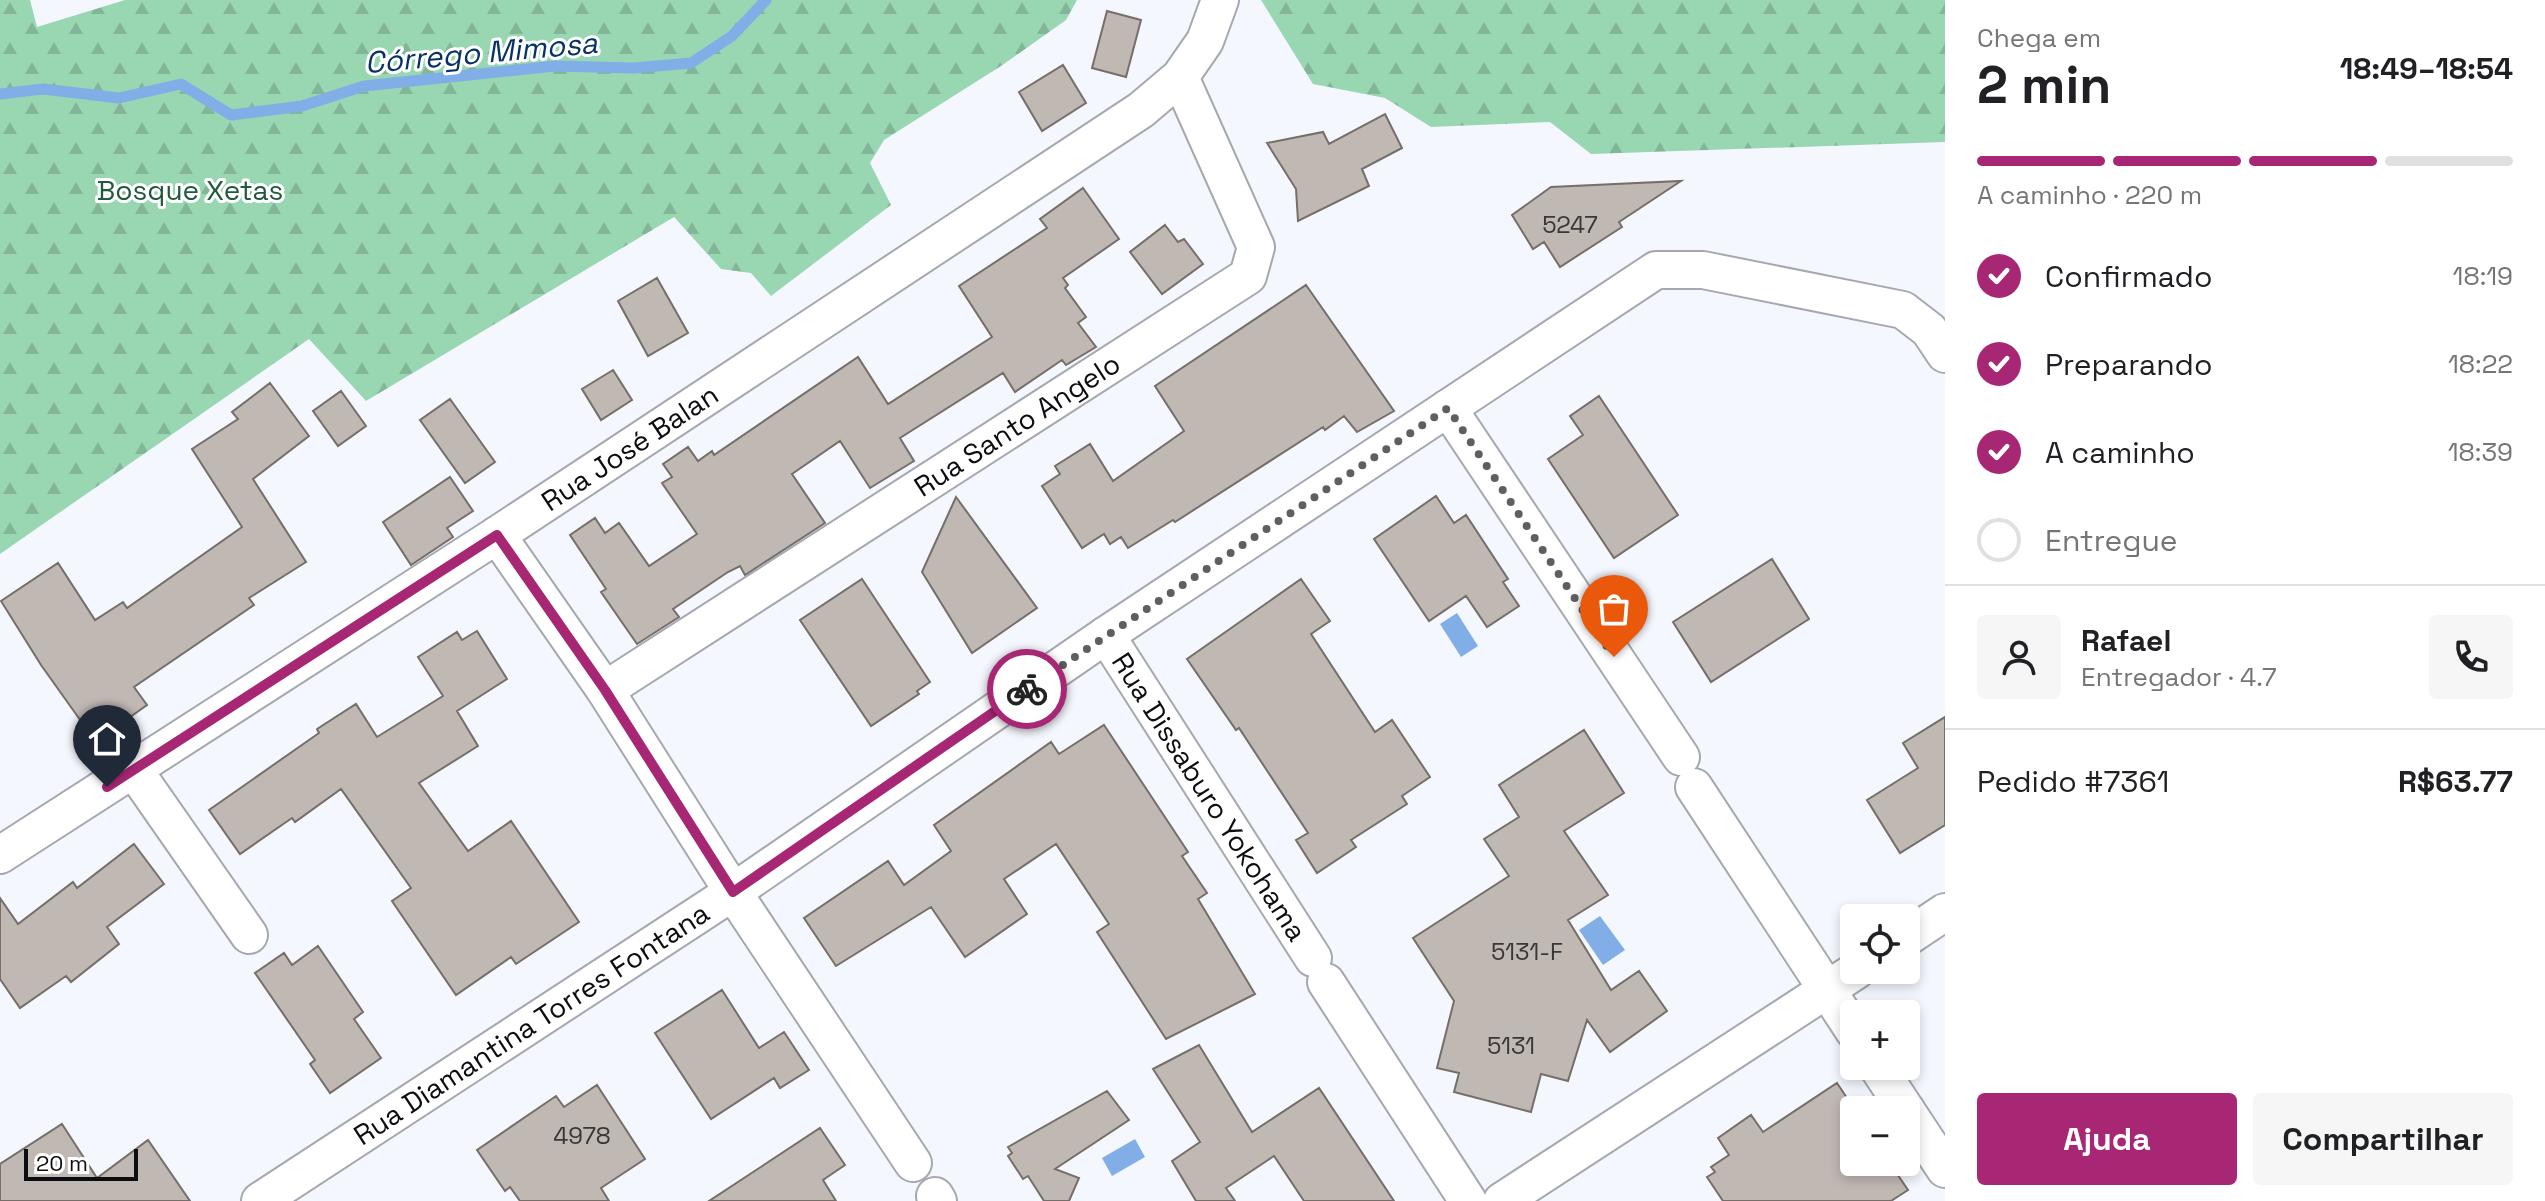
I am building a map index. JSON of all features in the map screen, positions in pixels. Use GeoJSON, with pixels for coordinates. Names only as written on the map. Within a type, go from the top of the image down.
{"type":"FeatureCollection","features":[{"type":"Feature","properties":{"kind":"street","name":"Rua José Balan"},"geometry":{"type":"LineString","coordinates":[[0,855],[497,535],[1141,110],[1180,77],[1205,41],[1220,0]]}},
{"type":"Feature","properties":{"kind":"street","name":"Rua Santo Angelo"},"geometry":{"type":"LineString","coordinates":[[605,690],[1248,276],[1256,247],[1180,77]]}},
{"type":"Feature","properties":{"kind":"street","name":"Rua Diamantina Torres Fontana"},"geometry":{"type":"LineString","coordinates":[[260,1201],[733,892],[1106,635],[1656,270],[1703,270],[1903,310],[1929,330],[1945,354]]}},
{"type":"Feature","properties":{"kind":"street"},"geometry":{"type":"LineString","coordinates":[[1448,408],[1840,1010]]}},
{"type":"Feature","properties":{"kind":"street"},"geometry":{"type":"LineString","coordinates":[[497,535],[605,690],[733,892],[913,1163]]}},
{"type":"Feature","properties":{"kind":"street","name":"Rua Dissaburo Yokohama"},"geometry":{"type":"LineString","coordinates":[[1106,635],[1468,1201]]}},
{"type":"Feature","properties":{"kind":"street"},"geometry":{"type":"LineString","coordinates":[[134,770],[249,935]]}},
{"type":"Feature","properties":{"kind":"street"},"geometry":{"type":"LineString","coordinates":[[1920,929],[1945,912]]}},
{"type":"Feature","properties":{"kind":"street"},"geometry":{"type":"LineString","coordinates":[[1502,1201],[1840,981]]}},
{"type":"Feature","properties":{"kind":"street"},"geometry":{"type":"LineString","coordinates":[[1920,1131],[1945,1169]]}},
{"type":"Feature","properties":{"kind":"green space","name":"Bosque Xetas"},"geometry":{"type":"Polygon","coordinates":[[[0,0],[30,0],[37,27],[125,0],[1077,0],[1066,20],[1001,66],[884,140],[870,163],[891,205],[771,296],[751,273],[721,269],[674,217],[366,401],[309,339],[0,554],[0,0]]]}},
{"type":"Feature","properties":{"kind":"green space"},"geometry":{"type":"Polygon","coordinates":[[[1261,0],[1945,0],[1945,142],[1591,154],[1550,122],[1431,127],[1385,98],[1313,84],[1261,0]]]}},
{"type":"Feature","properties":{"kind":"water"},"geometry":{"type":"Polygon","coordinates":[[[1457,613],[1478,646],[1461,657],[1440,624],[1457,613]]]}},
{"type":"Feature","properties":{"kind":"water"},"geometry":{"type":"Polygon","coordinates":[[[1600,916],[1625,950],[1603,965],[1579,930],[1600,916]]]}},
{"type":"Feature","properties":{"kind":"water"},"geometry":{"type":"Polygon","coordinates":[[[1135,1139],[1145,1157],[1112,1176],[1102,1158],[1135,1139]]]}},
{"type":"Feature","properties":{"kind":"building"},"geometry":{"type":"Polygon","coordinates":[[[1107,11],[1141,20],[1126,77],[1092,68],[1107,11]]]}},
{"type":"Feature","properties":{"kind":"building"},"geometry":{"type":"Polygon","coordinates":[[[1063,65],[1086,103],[1042,131],[1019,92],[1063,65]]]}},
{"type":"Feature","properties":{"kind":"building"},"geometry":{"type":"Polygon","coordinates":[[[1385,114],[1402,148],[1362,169],[1369,186],[1298,221],[1296,189],[1267,143],[1323,132],[1329,144],[1385,114]]]}},
{"type":"Feature","properties":{"kind":"building"},"geometry":{"type":"Polygon","coordinates":[[[1681,181],[1619,222],[1622,227],[1560,267],[1544,242],[1533,249],[1512,215],[1551,187],[1681,181]]]}},
{"type":"Feature","properties":{"kind":"building"},"geometry":{"type":"Polygon","coordinates":[[[1083,188],[1119,239],[1063,278],[1068,285],[1065,288],[1086,317],[1078,323],[1096,347],[1066,365],[1062,360],[1015,392],[1003,373],[900,438],[914,461],[870,488],[840,441],[792,474],[825,523],[745,575],[740,566],[728,572],[673,609],[679,617],[637,644],[601,592],[606,589],[570,535],[595,518],[605,533],[619,523],[649,566],[697,534],[662,483],[672,477],[663,464],[688,447],[698,461],[712,451],[714,455],[858,357],[888,404],[992,337],[959,286],[1047,228],[1040,219],[1083,188]]]}},
{"type":"Feature","properties":{"kind":"building"},"geometry":{"type":"Polygon","coordinates":[[[1165,225],[1178,242],[1184,239],[1203,264],[1162,294],[1130,252],[1165,225]]]}},
{"type":"Feature","properties":{"kind":"building"},"geometry":{"type":"Polygon","coordinates":[[[657,278],[688,333],[648,356],[618,301],[657,278]]]}},
{"type":"Feature","properties":{"kind":"building"},"geometry":{"type":"Polygon","coordinates":[[[1306,285],[1394,411],[1357,432],[1344,416],[1128,548],[1121,537],[1110,544],[1104,534],[1082,548],[1042,486],[1060,474],[1055,466],[1090,444],[1113,481],[1184,431],[1155,386],[1306,285]]]}},
{"type":"Feature","properties":{"kind":"building"},"geometry":{"type":"Polygon","coordinates":[[[613,370],[632,400],[601,420],[582,389],[613,370]]]}},
{"type":"Feature","properties":{"kind":"building"},"geometry":{"type":"Polygon","coordinates":[[[270,383],[309,436],[253,479],[306,562],[249,598],[254,605],[134,687],[147,705],[116,727],[104,710],[83,724],[1,601],[58,563],[95,620],[123,602],[127,608],[242,527],[192,449],[238,419],[232,412],[270,383]]]}},
{"type":"Feature","properties":{"kind":"building"},"geometry":{"type":"Polygon","coordinates":[[[341,391],[366,426],[338,446],[313,411],[341,391]]]}},
{"type":"Feature","properties":{"kind":"building"},"geometry":{"type":"Polygon","coordinates":[[[1599,396],[1678,515],[1614,558],[1548,459],[1583,435],[1570,416],[1599,396]]]}},
{"type":"Feature","properties":{"kind":"building"},"geometry":{"type":"Polygon","coordinates":[[[450,399],[495,462],[465,483],[420,420],[450,399]]]}},
{"type":"Feature","properties":{"kind":"building"},"geometry":{"type":"Polygon","coordinates":[[[450,477],[473,511],[447,528],[453,537],[411,565],[383,522],[450,477]]]}},
{"type":"Feature","properties":{"kind":"building"},"geometry":{"type":"Polygon","coordinates":[[[1436,496],[1454,523],[1466,515],[1508,579],[1503,582],[1519,606],[1487,627],[1466,596],[1429,621],[1374,539],[1436,496]]]}},
{"type":"Feature","properties":{"kind":"building"},"geometry":{"type":"Polygon","coordinates":[[[956,497],[1037,608],[972,653],[922,572],[956,497]]]}},
{"type":"Feature","properties":{"kind":"building"},"geometry":{"type":"Polygon","coordinates":[[[1772,559],[1809,619],[1711,682],[1673,622],[1772,559]]]}},
{"type":"Feature","properties":{"kind":"building"},"geometry":{"type":"Polygon","coordinates":[[[862,579],[930,682],[917,691],[919,694],[871,726],[800,620],[862,579]]]}},
{"type":"Feature","properties":{"kind":"building"},"geometry":{"type":"Polygon","coordinates":[[[1301,579],[1330,621],[1311,634],[1375,732],[1392,720],[1430,777],[1402,796],[1407,804],[1351,840],[1356,847],[1317,873],[1296,840],[1308,833],[1239,728],[1236,730],[1187,659],[1301,579]]]}},
{"type":"Feature","properties":{"kind":"building"},"geometry":{"type":"Polygon","coordinates":[[[477,631],[507,679],[457,711],[478,746],[419,783],[468,851],[511,821],[579,922],[516,964],[511,957],[456,995],[392,901],[411,888],[341,789],[295,822],[292,818],[240,854],[209,810],[319,733],[317,729],[356,704],[377,737],[443,696],[418,657],[457,632],[462,640],[477,631]]]}},
{"type":"Feature","properties":{"kind":"building"},"geometry":{"type":"Polygon","coordinates":[[[1945,717],[1945,825],[1900,853],[1867,800],[1918,768],[1903,743],[1945,717]]]}},
{"type":"Feature","properties":{"kind":"building"},"geometry":{"type":"Polygon","coordinates":[[[1104,725],[1188,852],[1182,856],[1207,893],[1198,899],[1255,994],[1166,1039],[1097,932],[1109,924],[1056,844],[1004,879],[1027,914],[965,957],[931,907],[836,966],[804,918],[888,861],[904,885],[951,851],[934,825],[1051,742],[1059,754],[1104,725]]]}},
{"type":"Feature","properties":{"kind":"building"},"geometry":{"type":"Polygon","coordinates":[[[1584,730],[1624,793],[1564,831],[1608,895],[1568,920],[1611,990],[1639,971],[1667,1011],[1610,1052],[1587,1020],[1568,1081],[1541,1074],[1531,1112],[1454,1092],[1459,1073],[1437,1068],[1454,1001],[1413,938],[1509,876],[1484,839],[1519,817],[1499,785],[1584,730]]]}},
{"type":"Feature","properties":{"kind":"building"},"geometry":{"type":"Polygon","coordinates":[[[134,844],[164,884],[107,927],[119,944],[71,982],[66,976],[20,1008],[0,979],[0,898],[18,924],[73,882],[77,888],[134,844]]]}},
{"type":"Feature","properties":{"kind":"building"},"geometry":{"type":"Polygon","coordinates":[[[318,946],[363,1012],[354,1019],[381,1058],[330,1093],[310,1064],[315,1060],[255,973],[284,953],[292,965],[318,946]]]}},
{"type":"Feature","properties":{"kind":"building"},"geometry":{"type":"Polygon","coordinates":[[[722,990],[759,1048],[784,1032],[809,1070],[780,1088],[774,1078],[711,1119],[655,1033],[722,990]]]}},
{"type":"Feature","properties":{"kind":"building"},"geometry":{"type":"Polygon","coordinates":[[[1199,1045],[1252,1132],[1319,1088],[1394,1201],[1304,1201],[1274,1156],[1226,1188],[1235,1201],[1196,1201],[1172,1161],[1200,1142],[1153,1069],[1199,1045]]]}},
{"type":"Feature","properties":{"kind":"building"},"geometry":{"type":"Polygon","coordinates":[[[1837,1083],[1846,1096],[1840,1096],[1840,1176],[1898,1176],[1908,1190],[1891,1201],[1723,1201],[1707,1177],[1715,1172],[1711,1167],[1729,1155],[1718,1138],[1751,1115],[1763,1132],[1837,1083]]]}},
{"type":"Feature","properties":{"kind":"building"},"geometry":{"type":"Polygon","coordinates":[[[597,1085],[645,1159],[601,1188],[609,1201],[520,1201],[510,1187],[505,1191],[477,1150],[556,1096],[564,1107],[597,1085]]]}},
{"type":"Feature","properties":{"kind":"building"},"geometry":{"type":"Polygon","coordinates":[[[1107,1091],[1129,1120],[1055,1169],[1079,1178],[1069,1201],[1044,1201],[1028,1176],[1023,1179],[1008,1156],[1012,1153],[1008,1147],[1107,1091]]]}},
{"type":"Feature","properties":{"kind":"building"},"geometry":{"type":"Polygon","coordinates":[[[62,1124],[97,1178],[148,1140],[190,1201],[0,1201],[0,1164],[62,1124]]]}},
{"type":"Feature","properties":{"kind":"building"},"geometry":{"type":"Polygon","coordinates":[[[820,1128],[845,1165],[823,1180],[836,1201],[709,1201],[820,1128]]]}},
{"type":"Feature","properties":{"kind":"waterway","name":"Córrego Mimosa"},"geometry":{"type":"LineString","coordinates":[[0,94],[43,89],[119,98],[181,84],[231,115],[302,106],[364,86],[555,66],[634,68],[691,63],[732,36],[766,0]]}},
{"type":"Feature","properties":{"kind":"way so far"},"geometry":{"type":"LineString","coordinates":[[1027,689],[1448,408],[1614,657]]}},
{"type":"Feature","properties":{"kind":"route"},"geometry":{"type":"LineString","coordinates":[[107,787],[497,535],[605,690],[733,892],[1027,689]]}}]}
